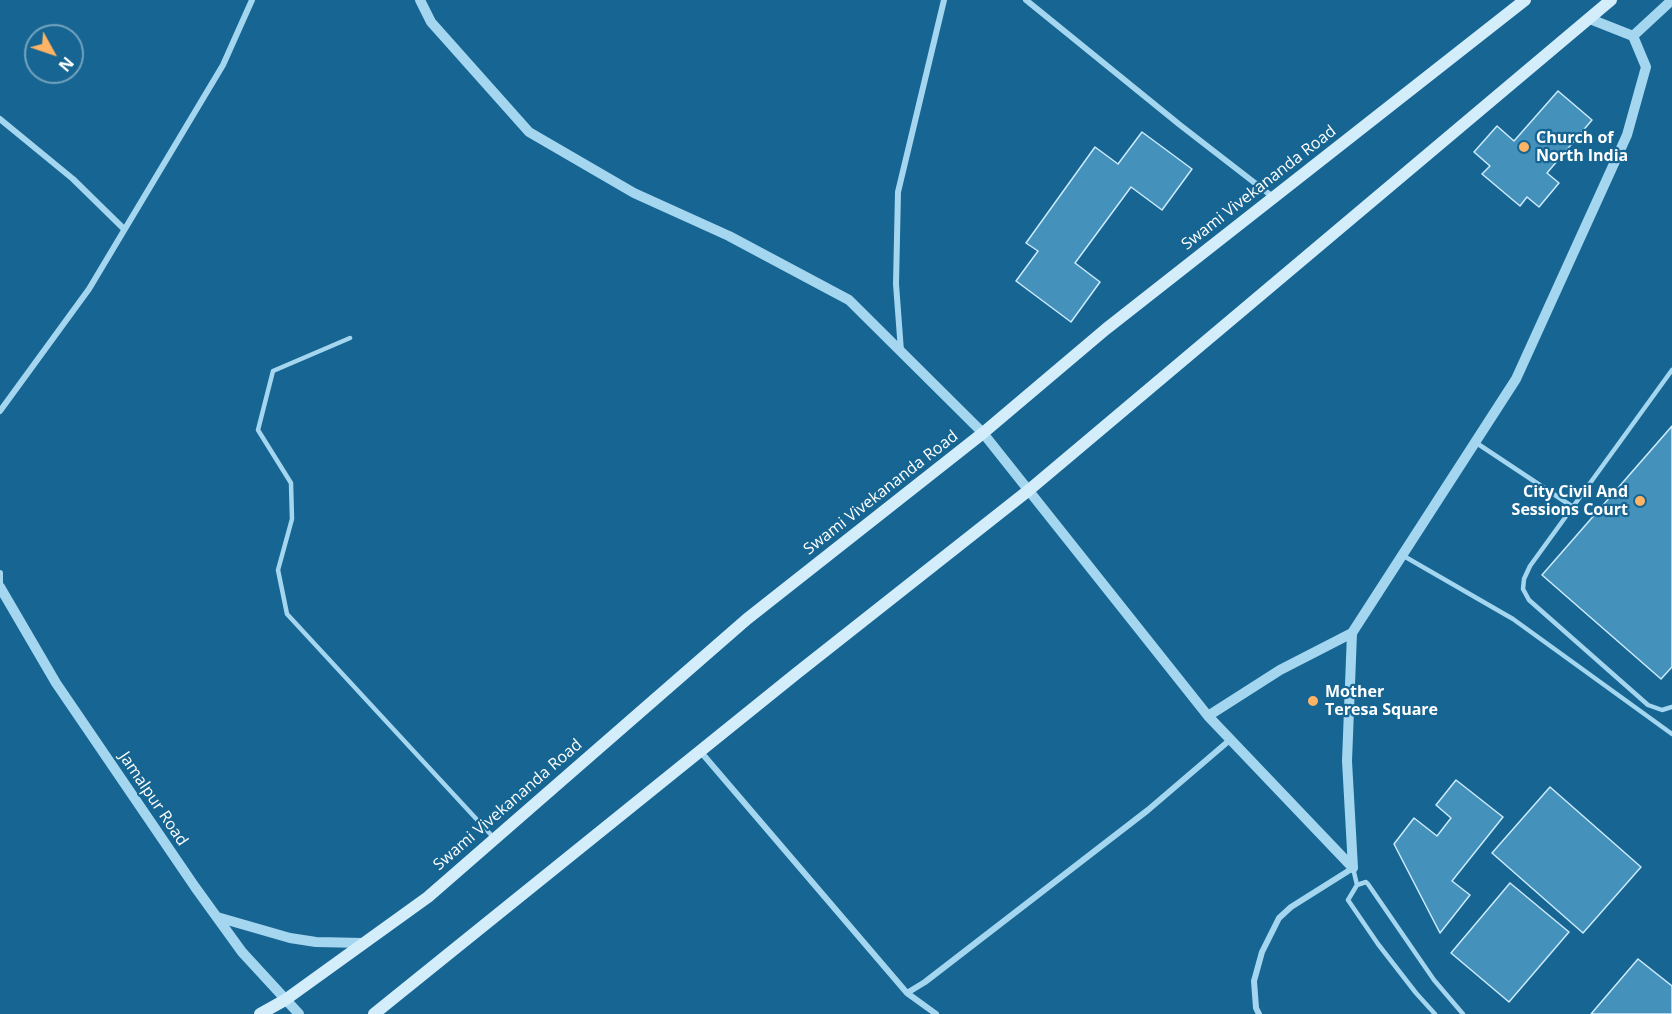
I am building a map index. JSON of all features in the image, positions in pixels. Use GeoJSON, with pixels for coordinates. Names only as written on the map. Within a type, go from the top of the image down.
{"type":"FeatureCollection","features":[{"type":"Feature","properties":{"kind":"main road","name":"Swami Vivekananda Road"},"geometry":{"type":"LineString","coordinates":[[261,1014],[285,1000],[428,897],[747,620],[983,433],[1106,329],[1525,0]]}},
{"type":"Feature","properties":{"kind":"main road"},"geometry":{"type":"LineString","coordinates":[[374,1014],[1029,490],[1611,0]]}},
{"type":"Feature","properties":{"kind":"street"},"geometry":{"type":"LineString","coordinates":[[0,411],[88,289],[223,65],[252,0]]}},
{"type":"Feature","properties":{"kind":"street"},"geometry":{"type":"LineString","coordinates":[[420,0],[431,22],[529,132],[634,193],[729,236],[849,300],[983,433],[1208,716],[1353,868]]}},
{"type":"Feature","properties":{"kind":"street"},"geometry":{"type":"LineString","coordinates":[[901,351],[896,284],[898,192],[944,0]]}},
{"type":"Feature","properties":{"kind":"street"},"geometry":{"type":"LineString","coordinates":[[1026,0],[1180,125],[1274,197]]}},
{"type":"Feature","properties":{"kind":"street"},"geometry":{"type":"LineString","coordinates":[[1633,36],[1671,0]]}},
{"type":"Feature","properties":{"kind":"street"},"geometry":{"type":"LineString","coordinates":[[1353,868],[1347,761],[1352,633],[1516,379],[1627,135],[1646,67],[1633,36],[1590,19]]}},
{"type":"Feature","properties":{"kind":"street"},"geometry":{"type":"LineString","coordinates":[[0,119],[73,179],[124,229]]}},
{"type":"Feature","properties":{"kind":"street"},"geometry":{"type":"LineString","coordinates":[[0,573],[0,587]]}},
{"type":"Feature","properties":{"kind":"street","name":"Jamalpur Road"},"geometry":{"type":"LineString","coordinates":[[0,587],[56,683],[217,917],[242,952],[299,1014]]}},
{"type":"Feature","properties":{"kind":"street"},"geometry":{"type":"LineString","coordinates":[[1208,716],[1280,670],[1352,633]]}},
{"type":"Feature","properties":{"kind":"street"},"geometry":{"type":"LineString","coordinates":[[907,993],[926,982],[1148,810],[1231,739]]}},
{"type":"Feature","properties":{"kind":"street"},"geometry":{"type":"LineString","coordinates":[[700,751],[907,993],[936,1014]]}},
{"type":"Feature","properties":{"kind":"street"},"geometry":{"type":"LineString","coordinates":[[1259,1014],[1256,1008],[1254,981],[1262,952],[1279,918],[1291,907],[1353,868]]}},
{"type":"Feature","properties":{"kind":"street"},"geometry":{"type":"LineString","coordinates":[[217,917],[290,938],[316,942],[364,943]]}},
{"type":"Feature","properties":{"kind":"lane"},"geometry":{"type":"LineString","coordinates":[[350,338],[273,371],[258,430],[291,483],[292,519],[278,570],[287,614],[495,838]]}},
{"type":"Feature","properties":{"kind":"lane"},"geometry":{"type":"LineString","coordinates":[[1672,370],[1530,566],[1524,579],[1523,589],[1529,600],[1648,705],[1662,710],[1672,707]]}},
{"type":"Feature","properties":{"kind":"lane"},"geometry":{"type":"LineString","coordinates":[[1474,442],[1573,507]]}},
{"type":"Feature","properties":{"kind":"lane"},"geometry":{"type":"LineString","coordinates":[[1401,555],[1513,619],[1672,734]]}},
{"type":"Feature","properties":{"kind":"lane"},"geometry":{"type":"LineString","coordinates":[[1353,868],[1357,885]]}},
{"type":"Feature","properties":{"kind":"lane"},"geometry":{"type":"LineString","coordinates":[[1435,1014],[1397,968],[1348,900],[1357,885],[1366,882],[1368,884],[1434,980],[1463,1014]]}},
{"type":"Feature","properties":{"kind":"building","name":"Church of North India"},"geometry":{"type":"Polygon","coordinates":[[[1558,91],[1592,120],[1547,173],[1559,183],[1539,207],[1527,197],[1520,206],[1482,174],[1490,166],[1474,152],[1497,126],[1514,141],[1558,91]]]}},
{"type":"Feature","properties":{"kind":"building"},"geometry":{"type":"Polygon","coordinates":[[[1142,132],[1192,169],[1162,210],[1131,187],[1075,263],[1100,282],[1071,322],[1016,281],[1038,251],[1026,243],[1095,147],[1118,164],[1142,132]]]}},
{"type":"Feature","properties":{"kind":"building","name":"City Civil And Sessions Court"},"geometry":{"type":"Polygon","coordinates":[[[1672,426],[1672,667],[1661,679],[1542,575],[1672,426]]]}},
{"type":"Feature","properties":{"kind":"building"},"geometry":{"type":"Polygon","coordinates":[[[1456,780],[1503,817],[1452,881],[1470,895],[1440,933],[1394,844],[1414,818],[1437,836],[1451,818],[1436,805],[1456,780]]]}},
{"type":"Feature","properties":{"kind":"building"},"geometry":{"type":"Polygon","coordinates":[[[1550,787],[1641,867],[1583,933],[1492,853],[1550,787]]]}},
{"type":"Feature","properties":{"kind":"building"},"geometry":{"type":"Polygon","coordinates":[[[1510,883],[1569,932],[1509,1002],[1451,953],[1510,883]]]}},
{"type":"Feature","properties":{"kind":"building"},"geometry":{"type":"Polygon","coordinates":[[[1638,959],[1672,986],[1672,1014],[1591,1014],[1638,959]]]}},
{"type":"Feature","properties":{"kind":"place","name":"Church of North India"},"geometry":{"type":"Point","coordinates":[1524,147]}},
{"type":"Feature","properties":{"kind":"place","name":"City Civil And Sessions Court"},"geometry":{"type":"Point","coordinates":[1640,501]}},
{"type":"Feature","properties":{"kind":"place","name":"Mother Teresa Square"},"geometry":{"type":"Point","coordinates":[1313,701]}}]}
